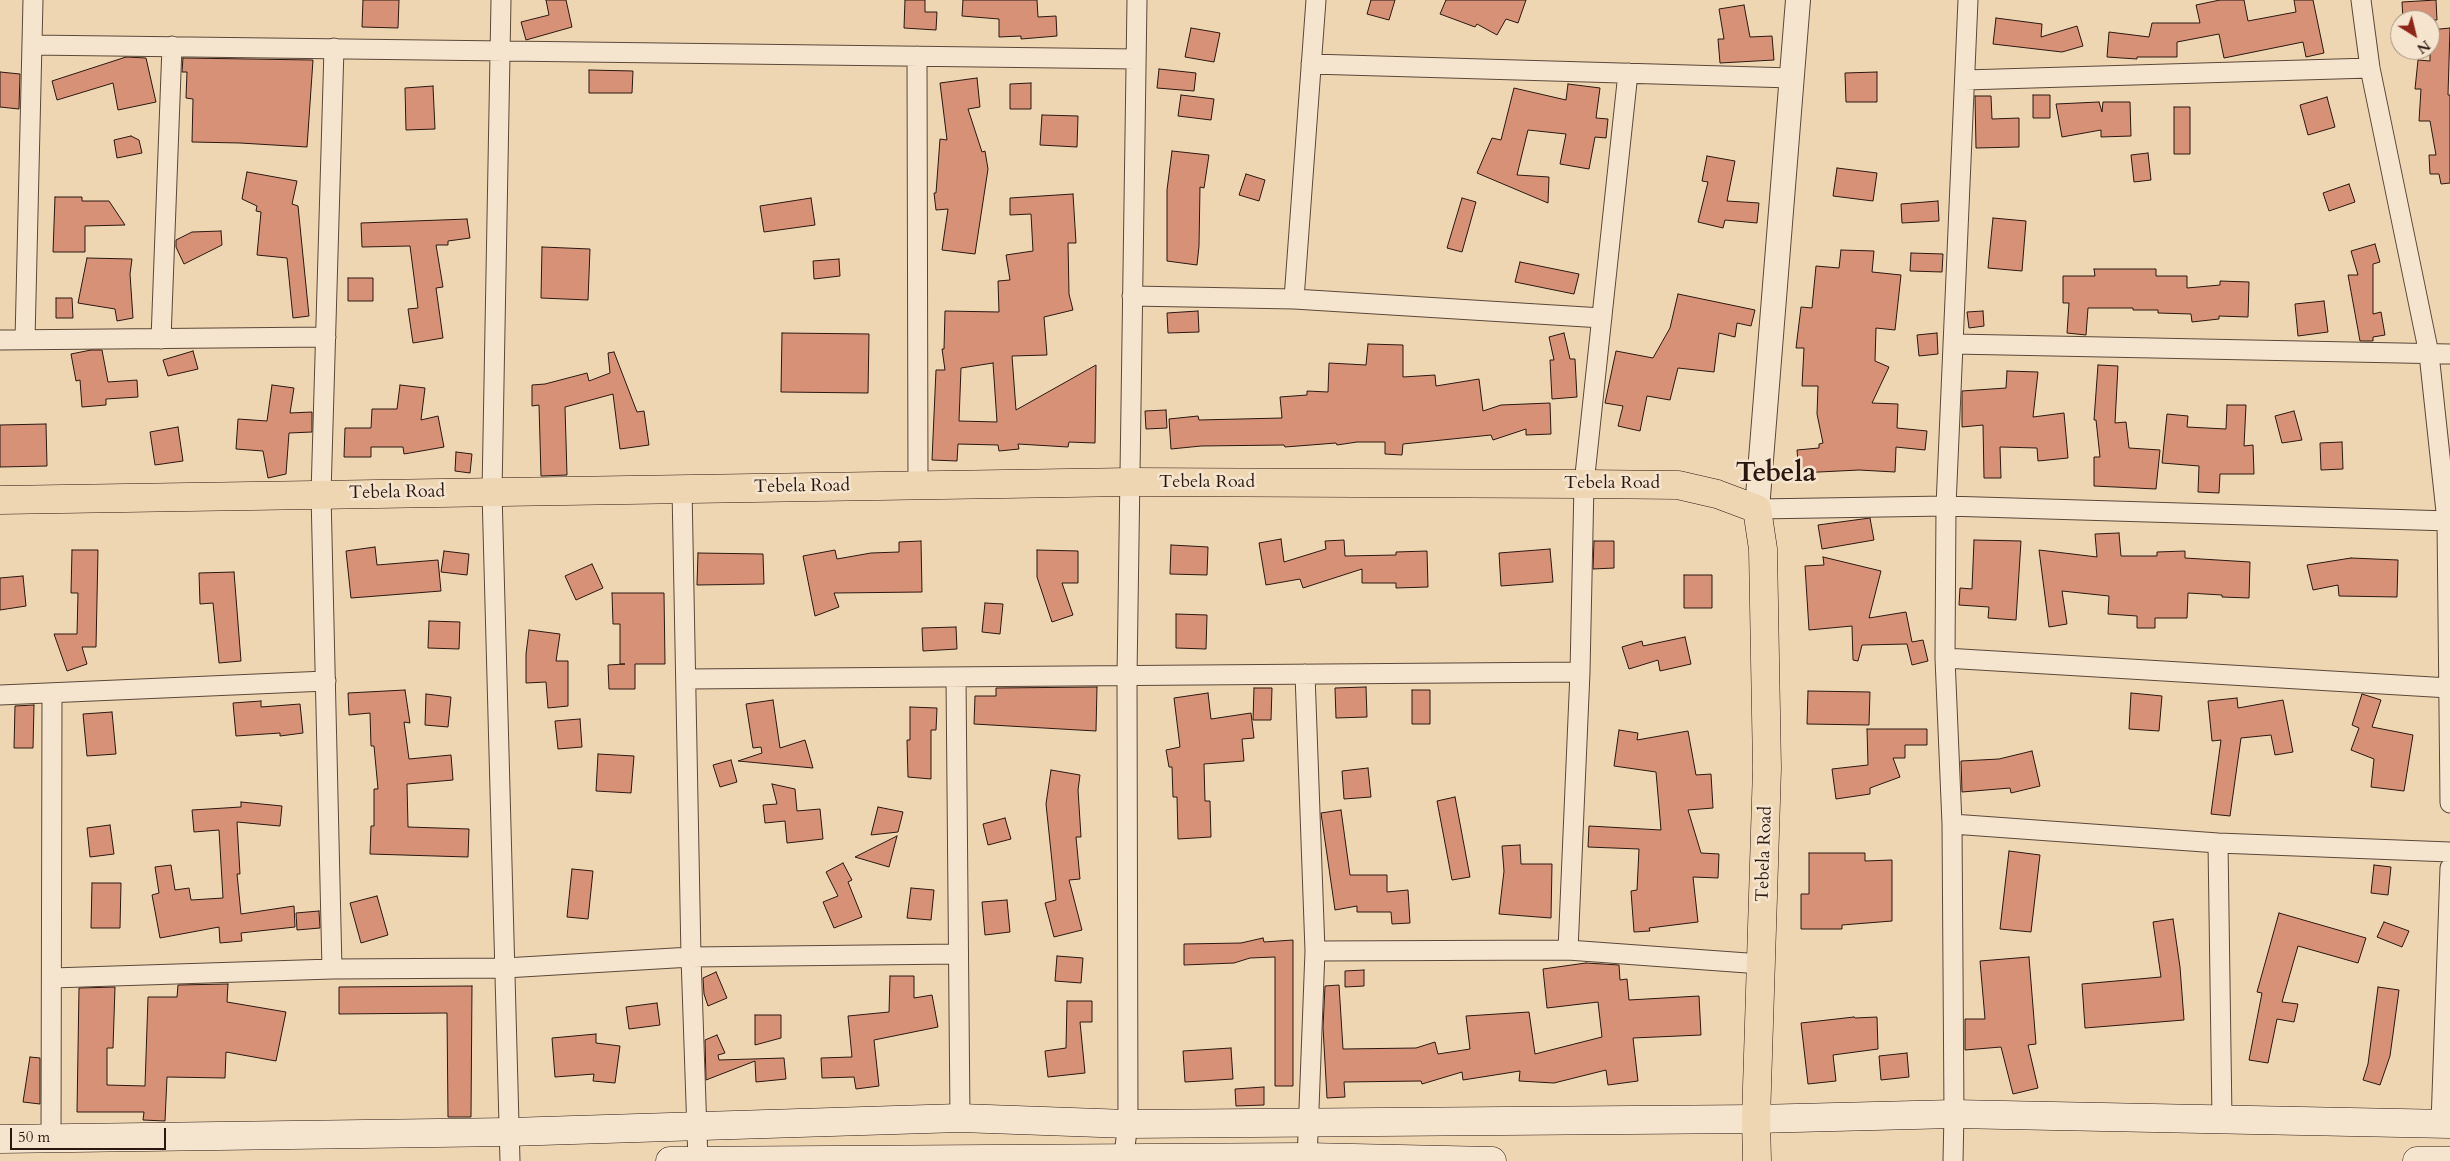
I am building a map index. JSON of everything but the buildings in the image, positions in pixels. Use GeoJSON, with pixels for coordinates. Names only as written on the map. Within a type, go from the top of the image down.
{"type":"FeatureCollection","features":[{"type":"Feature","properties":{"kind":"main road","name":"Tebela Road"},"geometry":{"type":"LineString","coordinates":[[0,500],[1130,482],[1584,484],[1678,485],[1717,494],[1756,508],[1763,549],[1767,768],[1756,1119],[1757,1161]]}},
{"type":"Feature","properties":{"kind":"main road"},"geometry":{"type":"LineString","coordinates":[[0,1139],[509,1132],[960,1118],[1128,1124],[1756,1119],[1954,1114],[2446,1124]]}},
{"type":"Feature","properties":{"kind":"main road"},"geometry":{"type":"LineString","coordinates":[[670,1161],[1307,1159],[1492,1161]]}},
{"type":"Feature","properties":{"kind":"main road"},"geometry":{"type":"LineString","coordinates":[[2417,1161],[2450,1161]]}},
{"type":"Feature","properties":{"kind":"street"},"geometry":{"type":"LineString","coordinates":[[25,340],[33,0]]}},
{"type":"Feature","properties":{"kind":"street"},"geometry":{"type":"LineString","coordinates":[[501,0],[492,492],[510,1161]]}},
{"type":"Feature","properties":{"kind":"street"},"geometry":{"type":"LineString","coordinates":[[1123,1160],[1128,1124],[1127,676],[1137,0]]}},
{"type":"Feature","properties":{"kind":"street"},"geometry":{"type":"LineString","coordinates":[[1294,299],[1316,0]]}},
{"type":"Feature","properties":{"kind":"street"},"geometry":{"type":"LineString","coordinates":[[1798,0],[1756,508],[1946,506],[2448,521]]}},
{"type":"Feature","properties":{"kind":"street"},"geometry":{"type":"LineString","coordinates":[[1952,1161],[1954,1114],[1952,824],[1945,658],[1946,506],[1968,0]]}},
{"type":"Feature","properties":{"kind":"street"},"geometry":{"type":"LineString","coordinates":[[2362,0],[2370,68],[2429,354],[2448,521],[2450,803]]}},
{"type":"Feature","properties":{"kind":"street"},"geometry":{"type":"LineString","coordinates":[[32,45],[1136,60]]}},
{"type":"Feature","properties":{"kind":"street"},"geometry":{"type":"LineString","coordinates":[[161,338],[172,46]]}},
{"type":"Feature","properties":{"kind":"street"},"geometry":{"type":"LineString","coordinates":[[332,969],[321,494],[334,48]]}},
{"type":"Feature","properties":{"kind":"street"},"geometry":{"type":"LineString","coordinates":[[917,56],[918,485]]}},
{"type":"Feature","properties":{"kind":"street"},"geometry":{"type":"LineString","coordinates":[[1311,64],[1792,78]]}},
{"type":"Feature","properties":{"kind":"street"},"geometry":{"type":"LineString","coordinates":[[1965,80],[2370,68]]}},
{"type":"Feature","properties":{"kind":"street"},"geometry":{"type":"LineString","coordinates":[[1568,950],[1580,672],[1584,484],[1628,73]]}},
{"type":"Feature","properties":{"kind":"street"},"geometry":{"type":"LineString","coordinates":[[1132,296],[1294,299],[1602,318]]}},
{"type":"Feature","properties":{"kind":"street"},"geometry":{"type":"LineString","coordinates":[[0,340],[326,337]]}},
{"type":"Feature","properties":{"kind":"street"},"geometry":{"type":"LineString","coordinates":[[1954,344],[2450,354]]}},
{"type":"Feature","properties":{"kind":"street"},"geometry":{"type":"LineString","coordinates":[[682,489],[691,957],[698,1160]]}},
{"type":"Feature","properties":{"kind":"street"},"geometry":{"type":"LineString","coordinates":[[1945,658],[2449,688]]}},
{"type":"Feature","properties":{"kind":"street"},"geometry":{"type":"LineString","coordinates":[[686,679],[1580,672]]}},
{"type":"Feature","properties":{"kind":"street"},"geometry":{"type":"LineString","coordinates":[[1305,674],[1315,951],[1307,1159]]}},
{"type":"Feature","properties":{"kind":"street"},"geometry":{"type":"LineString","coordinates":[[956,678],[960,1118]]}},
{"type":"Feature","properties":{"kind":"street"},"geometry":{"type":"LineString","coordinates":[[0,695],[326,681]]}},
{"type":"Feature","properties":{"kind":"street"},"geometry":{"type":"LineString","coordinates":[[51,1138],[52,694]]}},
{"type":"Feature","properties":{"kind":"street"},"geometry":{"type":"LineString","coordinates":[[1952,824],[2218,843],[2450,852]]}},
{"type":"Feature","properties":{"kind":"street"},"geometry":{"type":"LineString","coordinates":[[2218,843],[2222,1119]]}},
{"type":"Feature","properties":{"kind":"street"},"geometry":{"type":"LineString","coordinates":[[2446,1124],[2450,868]]}},
{"type":"Feature","properties":{"kind":"street"},"geometry":{"type":"LineString","coordinates":[[1315,951],[1568,950],[1761,964]]}},
{"type":"Feature","properties":{"kind":"street"},"geometry":{"type":"LineString","coordinates":[[52,978],[332,969],[505,968],[691,957],[958,954]]}},
{"type":"Feature","properties":{"kind":"district","name":"Tebela"},"geometry":{"type":"Point","coordinates":[1776,475]}}]}
